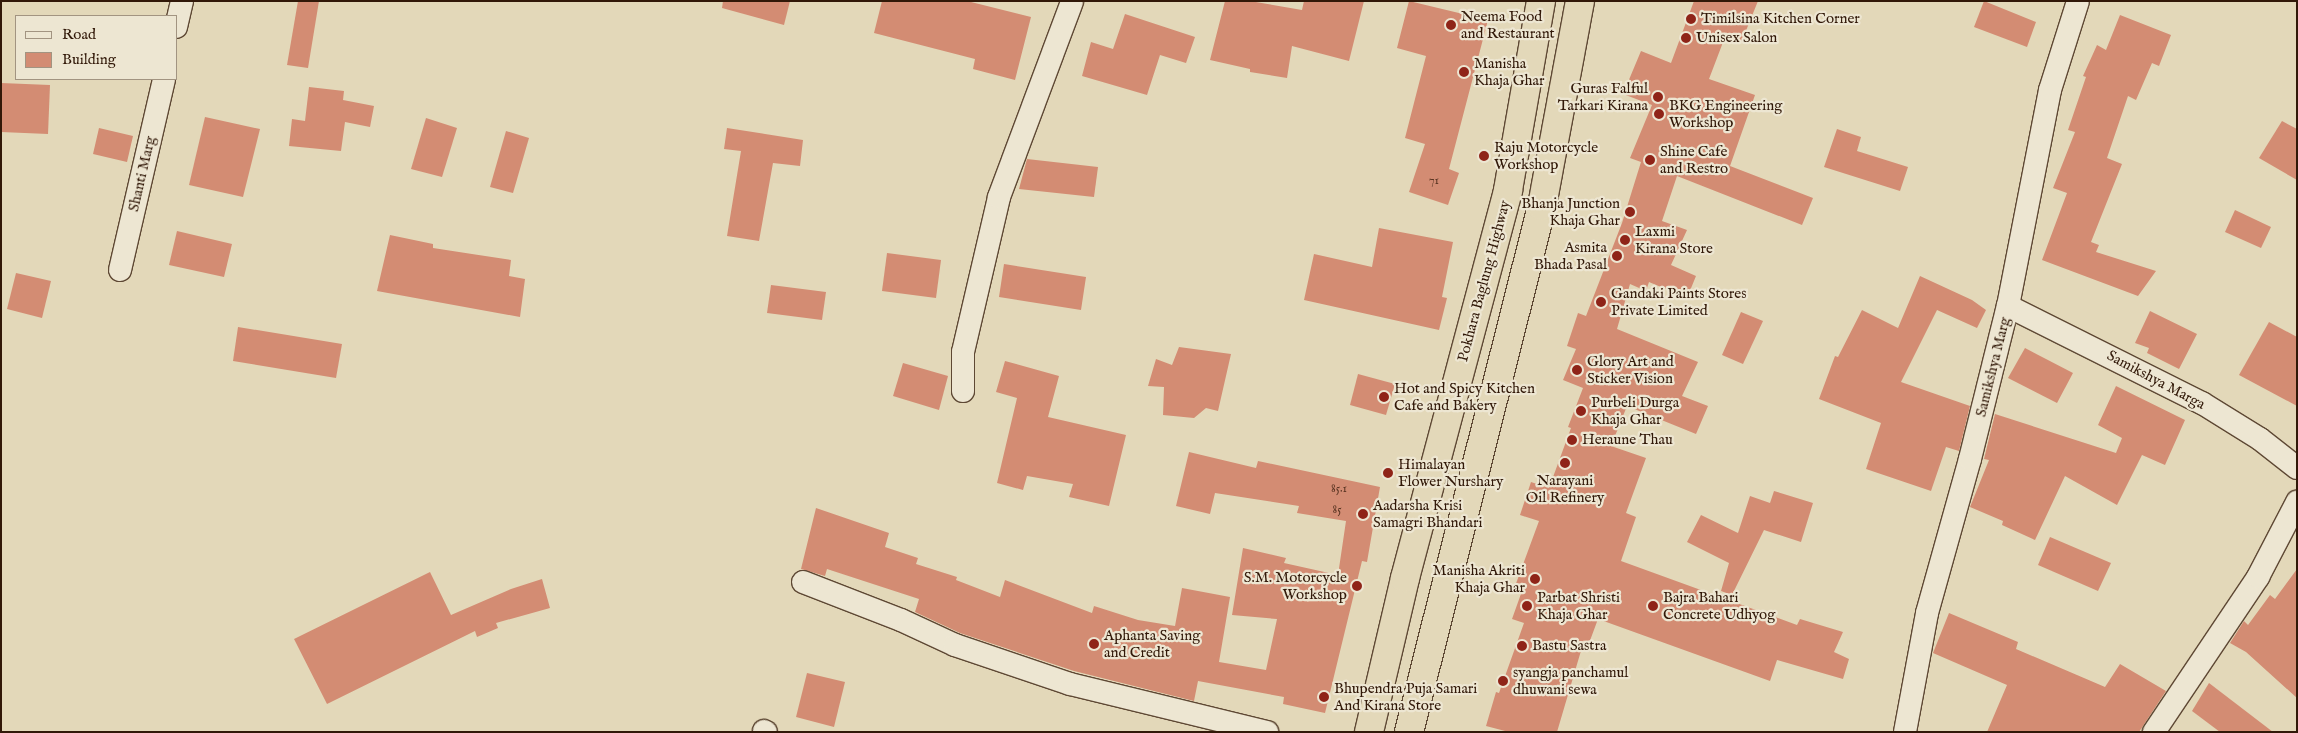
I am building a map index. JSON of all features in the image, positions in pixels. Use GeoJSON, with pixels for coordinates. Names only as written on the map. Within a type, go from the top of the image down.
{"type":"FeatureCollection","features":[{"type":"Feature","properties":{"kind":"highway","name":"Pokhara Baglung Highway"},"geometry":{"type":"LineString","coordinates":[[1369,732],[1405,578],[1508,190],[1541,1]]}},
{"type":"Feature","properties":{"kind":"highway"},"geometry":{"type":"LineString","coordinates":[[1409,732],[1542,206],[1581,2]]}},
{"type":"Feature","properties":{"kind":"street"},"geometry":{"type":"LineString","coordinates":[[178,19],[182,1]]}},
{"type":"Feature","properties":{"kind":"street"},"geometry":{"type":"LineString","coordinates":[[963,391],[963,352],[999,197],[1072,1]]}},
{"type":"Feature","properties":{"kind":"street","name":"Samikshya Marg"},"geometry":{"type":"LineString","coordinates":[[1905,732],[1928,613],[1970,459],[2008,306],[2050,90],[2078,1]]}},
{"type":"Feature","properties":{"kind":"street","name":"Shanti Marg"},"geometry":{"type":"LineString","coordinates":[[120,270],[164,80]]}},
{"type":"Feature","properties":{"kind":"street","name":"Samikshya Marga"},"geometry":{"type":"LineString","coordinates":[[2008,306],[2202,403],[2260,439],[2297,468]]}},
{"type":"Feature","properties":{"kind":"street"},"geometry":{"type":"LineString","coordinates":[[2154,732],[2258,577],[2297,502]]}},
{"type":"Feature","properties":{"kind":"street"},"geometry":{"type":"LineString","coordinates":[[803,582],[955,645],[1070,684],[1267,732]]}},
{"type":"Feature","properties":{"kind":"building"},"geometry":{"type":"Polygon","coordinates":[[[298,1],[319,1],[308,68],[287,65],[298,1]]]}},
{"type":"Feature","properties":{"kind":"building"},"geometry":{"type":"Polygon","coordinates":[[[723,1],[790,1],[784,25],[722,8],[723,1]]]}},
{"type":"Feature","properties":{"kind":"building"},"geometry":{"type":"Polygon","coordinates":[[[882,1],[967,1],[1031,17],[1015,80],[973,69],[975,59],[874,33],[882,1]]]}},
{"type":"Feature","properties":{"kind":"building"},"geometry":{"type":"Polygon","coordinates":[[[1225,1],[1250,1],[1302,10],[1304,1],[1364,1],[1349,61],[1292,46],[1287,78],[1250,72],[1250,69],[1210,60],[1225,1]]]}},
{"type":"Feature","properties":{"kind":"building"},"geometry":{"type":"Polygon","coordinates":[[[1409,1],[1488,20],[1449,169],[1459,173],[1448,205],[1409,192],[1425,144],[1405,138],[1426,56],[1397,48],[1409,1]]]}},
{"type":"Feature","properties":{"kind":"building"},"geometry":{"type":"Polygon","coordinates":[[[1694,1],[1758,1],[1741,43],[1725,37],[1709,79],[1755,95],[1730,166],[1813,198],[1802,225],[1677,176],[1662,221],[1687,230],[1671,265],[1696,276],[1687,298],[1649,282],[1646,291],[1630,284],[1617,329],[1698,362],[1682,396],[1708,406],[1696,434],[1627,406],[1611,446],[1646,458],[1626,513],[1636,517],[1621,561],[1797,625],[1800,619],[1843,632],[1834,652],[1849,659],[1843,679],[1777,660],[1770,681],[1598,619],[1588,646],[1583,644],[1557,732],[1509,732],[1486,726],[1496,692],[1499,693],[1524,623],[1512,619],[1522,591],[1514,589],[1539,521],[1520,515],[1531,482],[1549,488],[1571,428],[1568,427],[1583,388],[1563,380],[1576,349],[1567,346],[1578,313],[1586,316],[1622,223],[1641,162],[1630,158],[1652,105],[1623,94],[1641,51],[1671,63],[1694,1]]]}},
{"type":"Feature","properties":{"kind":"building"},"geometry":{"type":"Polygon","coordinates":[[[1984,1],[2036,22],[2027,47],[1974,27],[1984,1]]]}},
{"type":"Feature","properties":{"kind":"building"},"geometry":{"type":"Polygon","coordinates":[[[1125,14],[1195,37],[1186,63],[1160,55],[1147,95],[1082,76],[1091,42],[1113,49],[1125,14]]]}},
{"type":"Feature","properties":{"kind":"building"},"geometry":{"type":"Polygon","coordinates":[[[2120,15],[2171,35],[2159,66],[2152,63],[2136,100],[2128,96],[2107,158],[2122,164],[2091,242],[2099,245],[2096,252],[2156,271],[2138,296],[2042,260],[2067,193],[2053,188],[2075,132],[2068,130],[2086,77],[2083,76],[2097,45],[2106,50],[2120,15]]]}},
{"type":"Feature","properties":{"kind":"building"},"geometry":{"type":"Polygon","coordinates":[[[1,83],[50,85],[48,134],[1,132],[1,83]]]}},
{"type":"Feature","properties":{"kind":"building"},"geometry":{"type":"Polygon","coordinates":[[[309,87],[344,91],[343,100],[374,106],[370,127],[345,122],[341,151],[289,146],[292,119],[305,121],[309,87]]]}},
{"type":"Feature","properties":{"kind":"building"},"geometry":{"type":"Polygon","coordinates":[[[205,117],[260,129],[243,197],[189,185],[205,117]]]}},
{"type":"Feature","properties":{"kind":"building"},"geometry":{"type":"Polygon","coordinates":[[[426,118],[457,128],[442,177],[411,169],[426,118]]]}},
{"type":"Feature","properties":{"kind":"building"},"geometry":{"type":"Polygon","coordinates":[[[2282,121],[2297,129],[2297,180],[2259,158],[2282,121]]]}},
{"type":"Feature","properties":{"kind":"building"},"geometry":{"type":"Polygon","coordinates":[[[99,128],[133,136],[127,162],[93,154],[99,128]]]}},
{"type":"Feature","properties":{"kind":"building"},"geometry":{"type":"Polygon","coordinates":[[[727,128],[803,140],[800,166],[773,163],[759,241],[727,236],[741,151],[724,149],[727,128]]]}},
{"type":"Feature","properties":{"kind":"building"},"geometry":{"type":"Polygon","coordinates":[[[1837,129],[1861,137],[1857,151],[1908,167],[1900,191],[1824,167],[1837,129]]]}},
{"type":"Feature","properties":{"kind":"building"},"geometry":{"type":"Polygon","coordinates":[[[506,131],[529,138],[513,193],[490,187],[506,131]]]}},
{"type":"Feature","properties":{"kind":"building"},"geometry":{"type":"Polygon","coordinates":[[[1027,159],[1098,167],[1094,197],[1019,189],[1027,159]]]}},
{"type":"Feature","properties":{"kind":"building"},"geometry":{"type":"Polygon","coordinates":[[[2235,210],[2271,227],[2261,248],[2225,232],[2235,210]]]}},
{"type":"Feature","properties":{"kind":"building"},"geometry":{"type":"Polygon","coordinates":[[[1379,228],[1453,242],[1442,297],[1447,298],[1439,330],[1304,300],[1314,254],[1372,267],[1379,228]]]}},
{"type":"Feature","properties":{"kind":"building"},"geometry":{"type":"Polygon","coordinates":[[[177,231],[232,244],[224,277],[169,265],[177,231]]]}},
{"type":"Feature","properties":{"kind":"building"},"geometry":{"type":"Polygon","coordinates":[[[390,235],[433,244],[433,248],[511,260],[509,276],[525,279],[520,317],[377,291],[390,235]]]}},
{"type":"Feature","properties":{"kind":"building"},"geometry":{"type":"Polygon","coordinates":[[[887,253],[941,260],[936,298],[882,291],[887,253]]]}},
{"type":"Feature","properties":{"kind":"building"},"geometry":{"type":"Polygon","coordinates":[[[1004,264],[1086,277],[1081,310],[999,297],[1004,264]]]}},
{"type":"Feature","properties":{"kind":"building"},"geometry":{"type":"Polygon","coordinates":[[[16,273],[51,281],[42,318],[7,309],[16,273]]]}},
{"type":"Feature","properties":{"kind":"building"},"geometry":{"type":"Polygon","coordinates":[[[1920,276],[1972,300],[1986,310],[1977,328],[1937,310],[1901,382],[1970,406],[1959,451],[1946,447],[1931,491],[1866,469],[1881,423],[1819,399],[1835,356],[1838,357],[1862,310],[1898,328],[1920,276]]]}},
{"type":"Feature","properties":{"kind":"building"},"geometry":{"type":"Polygon","coordinates":[[[771,285],[826,292],[822,320],[767,313],[771,285]]]}},
{"type":"Feature","properties":{"kind":"building"},"geometry":{"type":"Polygon","coordinates":[[[2150,311],[2197,334],[2179,369],[2147,353],[2149,348],[2135,343],[2150,311]]]}},
{"type":"Feature","properties":{"kind":"building"},"geometry":{"type":"Polygon","coordinates":[[[1741,312],[1763,321],[1743,364],[1722,355],[1741,312]]]}},
{"type":"Feature","properties":{"kind":"building"},"geometry":{"type":"Polygon","coordinates":[[[2269,322],[2297,337],[2297,406],[2239,375],[2269,322]]]}},
{"type":"Feature","properties":{"kind":"building"},"geometry":{"type":"Polygon","coordinates":[[[238,327],[342,344],[336,378],[233,361],[238,327]]]}},
{"type":"Feature","properties":{"kind":"building"},"geometry":{"type":"Polygon","coordinates":[[[1179,347],[1231,354],[1218,411],[1206,408],[1194,418],[1163,415],[1164,387],[1148,386],[1156,359],[1172,365],[1179,347]]]}},
{"type":"Feature","properties":{"kind":"building"},"geometry":{"type":"Polygon","coordinates":[[[2025,348],[2073,373],[2057,403],[2008,378],[2025,348]]]}},
{"type":"Feature","properties":{"kind":"building"},"geometry":{"type":"Polygon","coordinates":[[[1005,361],[1059,376],[1048,417],[1126,435],[1109,506],[1069,497],[1073,484],[1027,476],[1023,490],[997,483],[1017,398],[996,392],[1005,361]]]}},
{"type":"Feature","properties":{"kind":"building"},"geometry":{"type":"Polygon","coordinates":[[[903,363],[948,376],[939,410],[893,396],[903,363]]]}},
{"type":"Feature","properties":{"kind":"building"},"geometry":{"type":"Polygon","coordinates":[[[1358,374],[1395,384],[1386,415],[1350,405],[1358,374]]]}},
{"type":"Feature","properties":{"kind":"building"},"geometry":{"type":"Polygon","coordinates":[[[2116,386],[2185,420],[2165,465],[2142,455],[2117,505],[2065,476],[2035,540],[2002,525],[2003,521],[1970,507],[1989,460],[1984,459],[1995,414],[2116,453],[2122,438],[2098,425],[2116,386]]]}},
{"type":"Feature","properties":{"kind":"building"},"geometry":{"type":"Polygon","coordinates":[[[1189,452],[1256,468],[1258,461],[1380,487],[1367,562],[1362,561],[1325,713],[1283,704],[1284,697],[1198,681],[1194,701],[1074,671],[960,633],[915,612],[919,599],[827,569],[825,576],[801,569],[816,508],[889,533],[885,547],[918,558],[916,564],[957,577],[956,580],[1000,597],[1005,580],[1092,613],[1094,606],[1138,620],[1175,626],[1182,588],[1230,597],[1219,662],[1266,670],[1277,619],[1232,615],[1243,548],[1286,558],[1284,563],[1338,575],[1346,521],[1297,513],[1299,506],[1215,493],[1210,514],[1176,506],[1189,452]]]}},
{"type":"Feature","properties":{"kind":"building"},"geometry":{"type":"Polygon","coordinates":[[[1774,491],[1813,503],[1801,542],[1764,530],[1732,595],[1721,591],[1729,563],[1687,542],[1701,515],[1738,533],[1750,496],[1770,503],[1774,491]]]}},
{"type":"Feature","properties":{"kind":"building"},"geometry":{"type":"Polygon","coordinates":[[[2050,537],[2111,563],[2098,591],[2038,565],[2050,537]]]}},
{"type":"Feature","properties":{"kind":"building"},"geometry":{"type":"Polygon","coordinates":[[[2297,569],[2297,698],[2246,652],[2230,643],[2244,621],[2248,625],[2270,595],[2275,599],[2297,569]]]}},
{"type":"Feature","properties":{"kind":"building"},"geometry":{"type":"Polygon","coordinates":[[[430,572],[451,615],[511,589],[542,579],[550,608],[496,623],[498,628],[477,637],[475,631],[327,704],[294,639],[430,572]]]}},
{"type":"Feature","properties":{"kind":"building"},"geometry":{"type":"Polygon","coordinates":[[[1949,613],[2018,642],[2016,649],[2105,687],[2120,664],[2166,691],[2139,732],[1987,732],[2007,685],[1933,653],[1949,613]]]}},
{"type":"Feature","properties":{"kind":"building"},"geometry":{"type":"Polygon","coordinates":[[[807,673],[845,682],[834,727],[796,717],[807,673]]]}},
{"type":"Feature","properties":{"kind":"building"},"geometry":{"type":"Polygon","coordinates":[[[2209,683],[2273,732],[2220,732],[2192,711],[2209,683]]]}},
{"type":"Feature","properties":{"kind":"place","name":"Timilsina Kitchen Corner"},"geometry":{"type":"Point","coordinates":[1691,19]}},
{"type":"Feature","properties":{"kind":"place","name":"Neema Food and Restaurant"},"geometry":{"type":"Point","coordinates":[1451,25]}},
{"type":"Feature","properties":{"kind":"place","name":"Unisex Salon"},"geometry":{"type":"Point","coordinates":[1686,38]}},
{"type":"Feature","properties":{"kind":"place","name":"Manisha Khaja Ghar"},"geometry":{"type":"Point","coordinates":[1464,72]}},
{"type":"Feature","properties":{"kind":"place","name":"Guras Falful Tarkari Kirana"},"geometry":{"type":"Point","coordinates":[1658,97]}},
{"type":"Feature","properties":{"kind":"place","name":"BKG Engineering Workshop"},"geometry":{"type":"Point","coordinates":[1659,114]}},
{"type":"Feature","properties":{"kind":"place","name":"Raju Motorcycle Workshop"},"geometry":{"type":"Point","coordinates":[1484,156]}},
{"type":"Feature","properties":{"kind":"place","name":"Shine Cafe and Restro"},"geometry":{"type":"Point","coordinates":[1650,160]}},
{"type":"Feature","properties":{"kind":"place","name":"Bhanja Junction Khaja Ghar"},"geometry":{"type":"Point","coordinates":[1630,212]}},
{"type":"Feature","properties":{"kind":"place","name":"Laxmi Kirana Store"},"geometry":{"type":"Point","coordinates":[1625,240]}},
{"type":"Feature","properties":{"kind":"place","name":"Asmita Bhada Pasal"},"geometry":{"type":"Point","coordinates":[1617,256]}},
{"type":"Feature","properties":{"kind":"place","name":"Gandaki Paints Stores Private Limited"},"geometry":{"type":"Point","coordinates":[1601,302]}},
{"type":"Feature","properties":{"kind":"place","name":"Glory Art and Sticker Vision"},"geometry":{"type":"Point","coordinates":[1577,370]}},
{"type":"Feature","properties":{"kind":"place","name":"Hot and Spicy Kitchen Cafe and Bakery"},"geometry":{"type":"Point","coordinates":[1384,397]}},
{"type":"Feature","properties":{"kind":"place","name":"Purbeli Durga Khaja Ghar"},"geometry":{"type":"Point","coordinates":[1581,411]}},
{"type":"Feature","properties":{"kind":"place","name":"Heraune Thau"},"geometry":{"type":"Point","coordinates":[1572,440]}},
{"type":"Feature","properties":{"kind":"place","name":"Narayani Oil Refinery"},"geometry":{"type":"Point","coordinates":[1565,463]}},
{"type":"Feature","properties":{"kind":"place","name":"Himalayan Flower Nurshary"},"geometry":{"type":"Point","coordinates":[1388,473]}},
{"type":"Feature","properties":{"kind":"place","name":"Aadarsha Krisi Samagri Bhandari"},"geometry":{"type":"Point","coordinates":[1363,514]}},
{"type":"Feature","properties":{"kind":"place","name":"Manisha Akriti Khaja Ghar"},"geometry":{"type":"Point","coordinates":[1535,579]}},
{"type":"Feature","properties":{"kind":"place","name":"S.M. Motorcycle Workshop"},"geometry":{"type":"Point","coordinates":[1357,586]}},
{"type":"Feature","properties":{"kind":"place","name":"Parbat Shristi Khaja Ghar"},"geometry":{"type":"Point","coordinates":[1527,606]}},
{"type":"Feature","properties":{"kind":"place","name":"Bajra Bahari Concrete Udhyog"},"geometry":{"type":"Point","coordinates":[1653,606]}},
{"type":"Feature","properties":{"kind":"place","name":"Aphanta Saving and Credit"},"geometry":{"type":"Point","coordinates":[1094,644]}},
{"type":"Feature","properties":{"kind":"place","name":"Bastu Sastra"},"geometry":{"type":"Point","coordinates":[1522,646]}},
{"type":"Feature","properties":{"kind":"place","name":"syangja panchamul dhuwani sewa"},"geometry":{"type":"Point","coordinates":[1503,681]}},
{"type":"Feature","properties":{"kind":"place","name":"Bhupendra Puja Samari And Kirana Store"},"geometry":{"type":"Point","coordinates":[1324,697]}}]}
